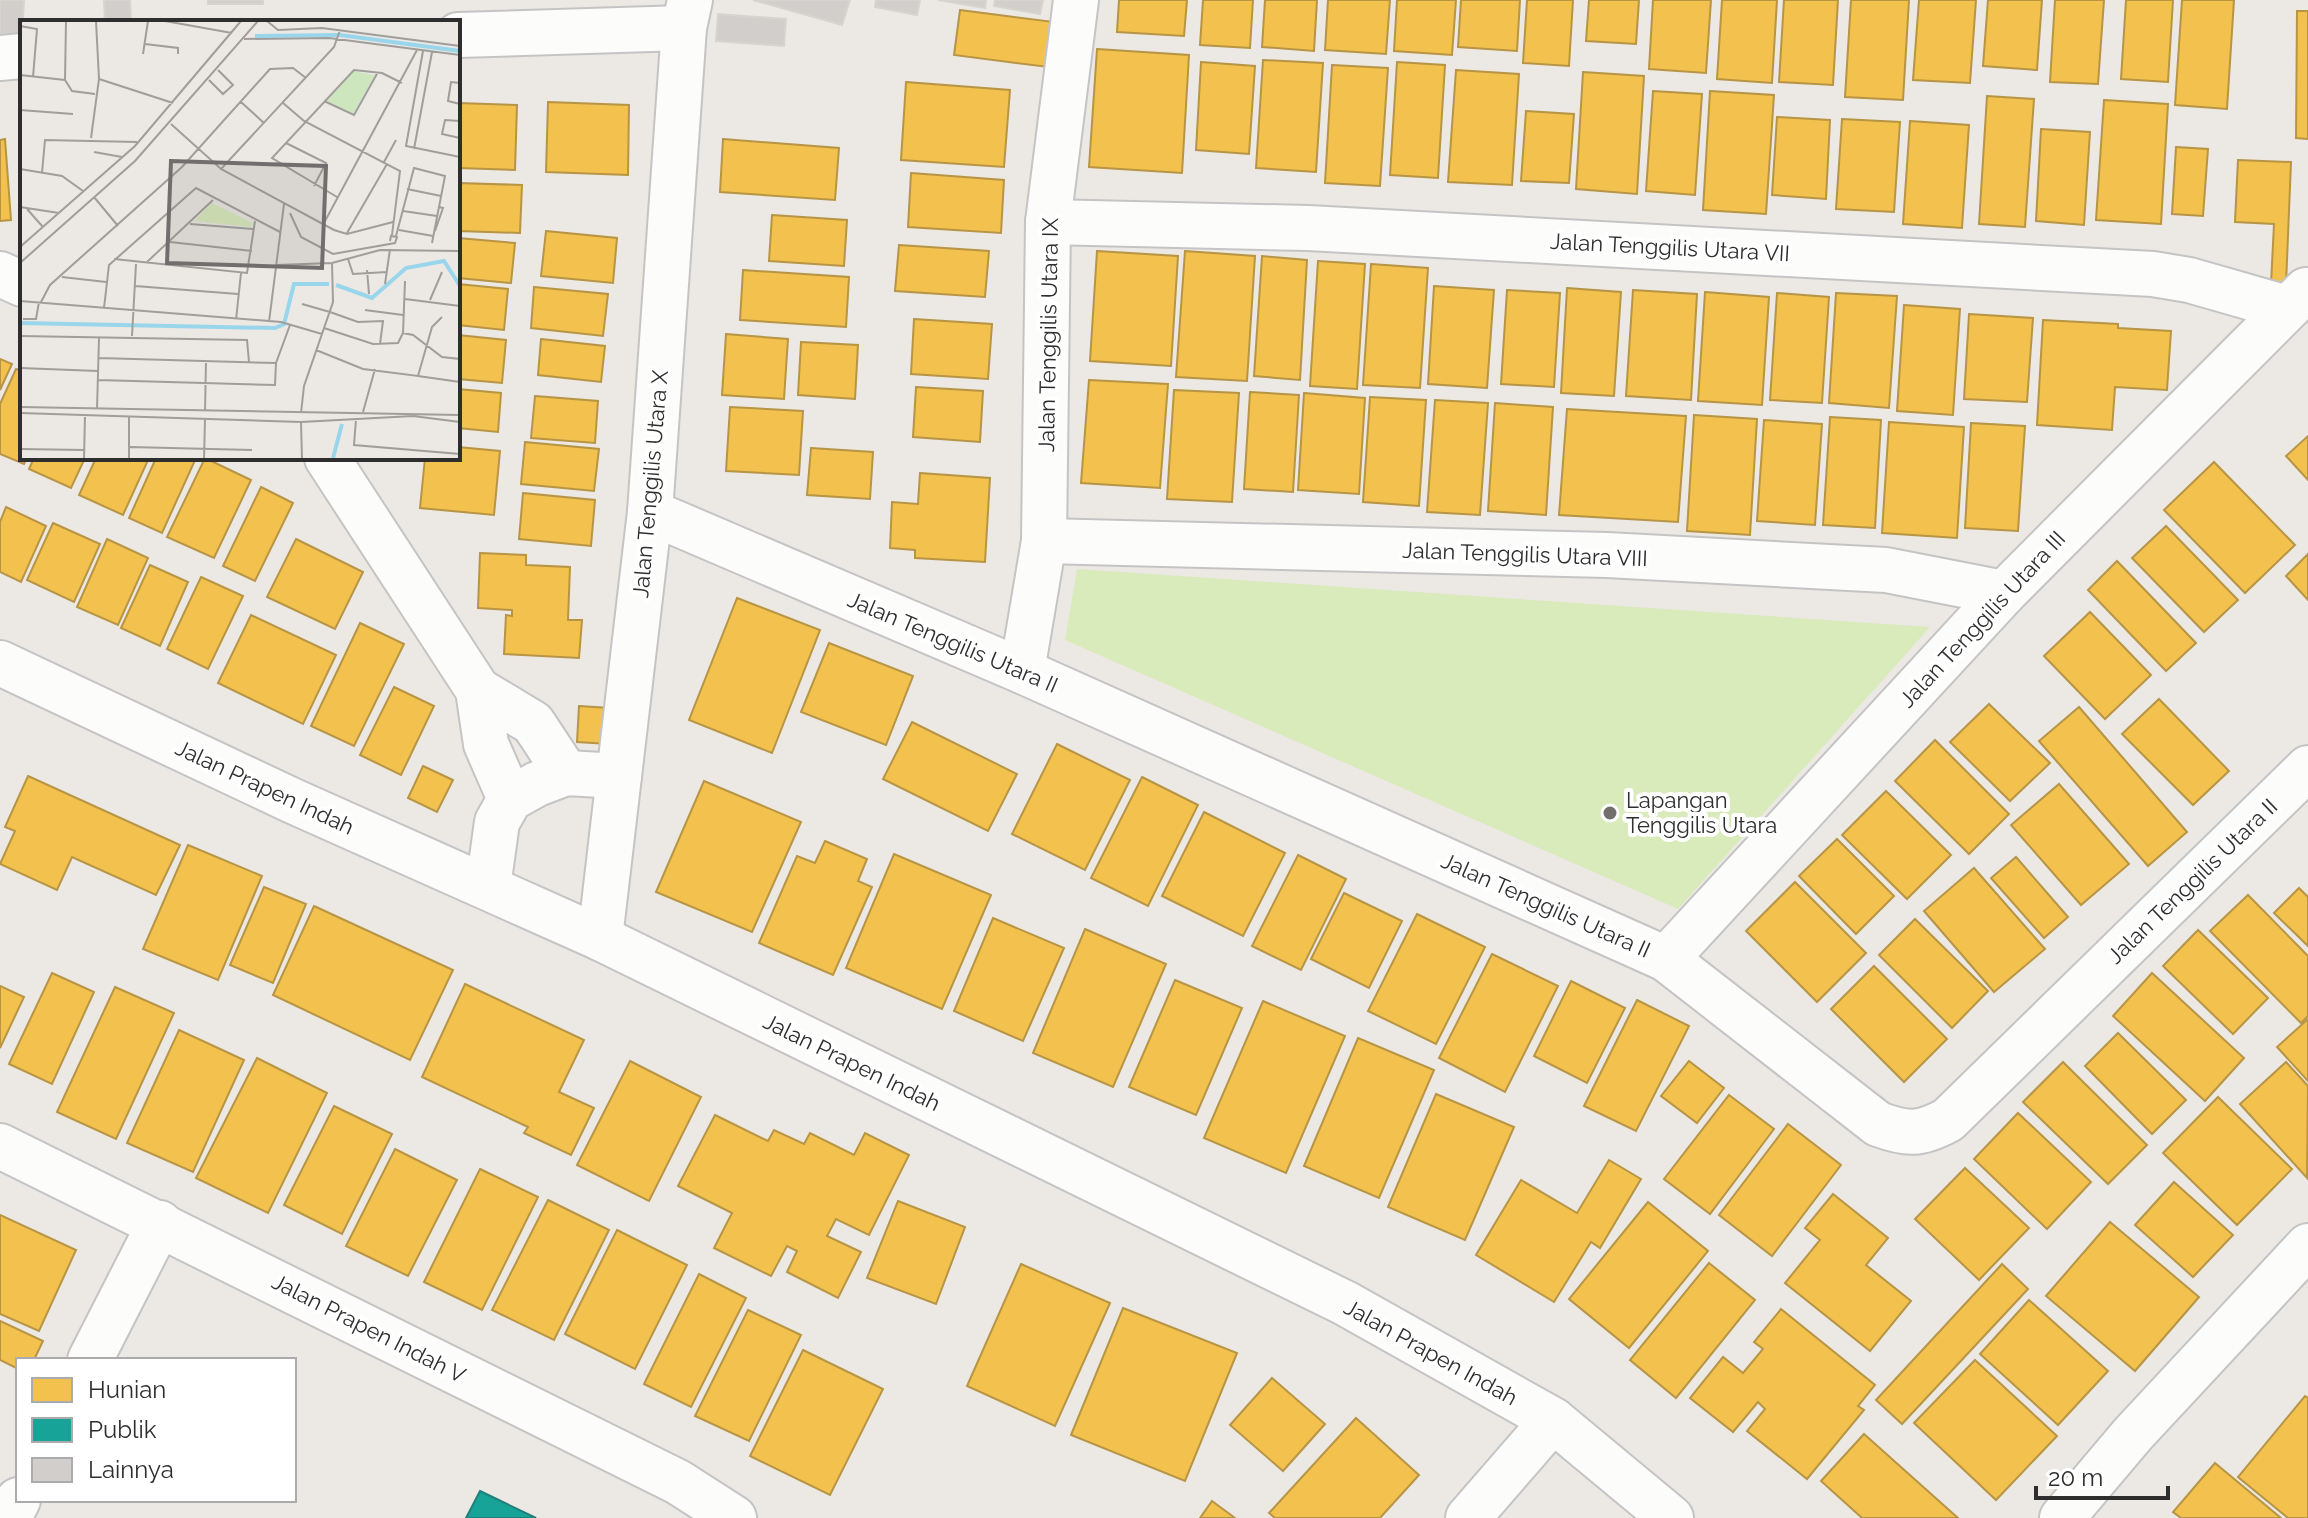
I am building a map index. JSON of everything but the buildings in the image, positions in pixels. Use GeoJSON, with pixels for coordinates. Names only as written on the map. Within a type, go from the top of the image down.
{"type":"FeatureCollection","features":[{"type":"Feature","properties":{"kind":"street","name":"Jalan Tenggilis Utara IX"},"geometry":{"type":"LineString","coordinates":[[1022,671],[1044,541],[1048,222],[1076,0]]}},
{"type":"Feature","properties":{"kind":"street"},"geometry":{"type":"LineString","coordinates":[[460,35],[687,14]]}},
{"type":"Feature","properties":{"kind":"street","name":"Jalan Tenggilis Utara X"},"geometry":{"type":"LineString","coordinates":[[600,938],[650,512],[687,14]]}},
{"type":"Feature","properties":{"kind":"street"},"geometry":{"type":"LineString","coordinates":[[0,58],[20,56]]}},
{"type":"Feature","properties":{"kind":"street","name":"Jalan Tenggilis Utara VII"},"geometry":{"type":"LineString","coordinates":[[1048,222],[1308,228],[2153,274],[2298,298]]}},
{"type":"Feature","properties":{"kind":"street"},"geometry":{"type":"LineString","coordinates":[[0,274],[20,283]]}},
{"type":"Feature","properties":{"kind":"street","name":"Jalan Tenggilis Utara III"},"geometry":{"type":"LineString","coordinates":[[1666,959],[2004,593],[2298,298]]}},
{"type":"Feature","properties":{"kind":"street"},"geometry":{"type":"LineString","coordinates":[[328,460],[478,690],[488,753],[510,799]]}},
{"type":"Feature","properties":{"kind":"street","name":"Jalan Tenggilis Utara II"},"geometry":{"type":"LineString","coordinates":[[650,512],[1022,671],[1666,959],[1878,1124],[1910,1133],[1928,1131],[1948,1120],[2308,768]]}},
{"type":"Feature","properties":{"kind":"street","name":"Jalan Tenggilis Utara VIII"},"geometry":{"type":"LineString","coordinates":[[1044,541],[1607,555],[1855,568],[1886,570],[2004,593]]}},
{"type":"Feature","properties":{"kind":"street","name":"Jalan Prapen Indah"},"geometry":{"type":"LineString","coordinates":[[1,668],[600,938],[1345,1303],[1553,1420],[1671,1518]]}},
{"type":"Feature","properties":{"kind":"street"},"geometry":{"type":"LineString","coordinates":[[478,690],[533,723],[566,773]]}},
{"type":"Feature","properties":{"kind":"street"},"geometry":{"type":"LineString","coordinates":[[488,887],[497,822],[510,799],[566,773],[619,776]]}},
{"type":"Feature","properties":{"kind":"street","name":"Jalan Prapen Indah V"},"geometry":{"type":"LineString","coordinates":[[0,1146],[678,1482],[734,1518]]}},
{"type":"Feature","properties":{"kind":"street"},"geometry":{"type":"LineString","coordinates":[[91,1358],[160,1223]]}},
{"type":"Feature","properties":{"kind":"street"},"geometry":{"type":"LineString","coordinates":[[2062,1518],[2133,1434],[2308,1246]]}},
{"type":"Feature","properties":{"kind":"street"},"geometry":{"type":"LineString","coordinates":[[1468,1518],[1553,1420]]}},
{"type":"Feature","properties":{"kind":"green space","name":"Lapangan Tenggilis Utara"},"geometry":{"type":"Polygon","coordinates":[[[1077,569],[1930,627],[1678,909],[1065,640],[1077,569]]]}},
{"type":"Feature","properties":{"kind":"place","name":"Lapangan Tenggilis Utara"},"geometry":{"type":"Point","coordinates":[1610,813]}}]}
